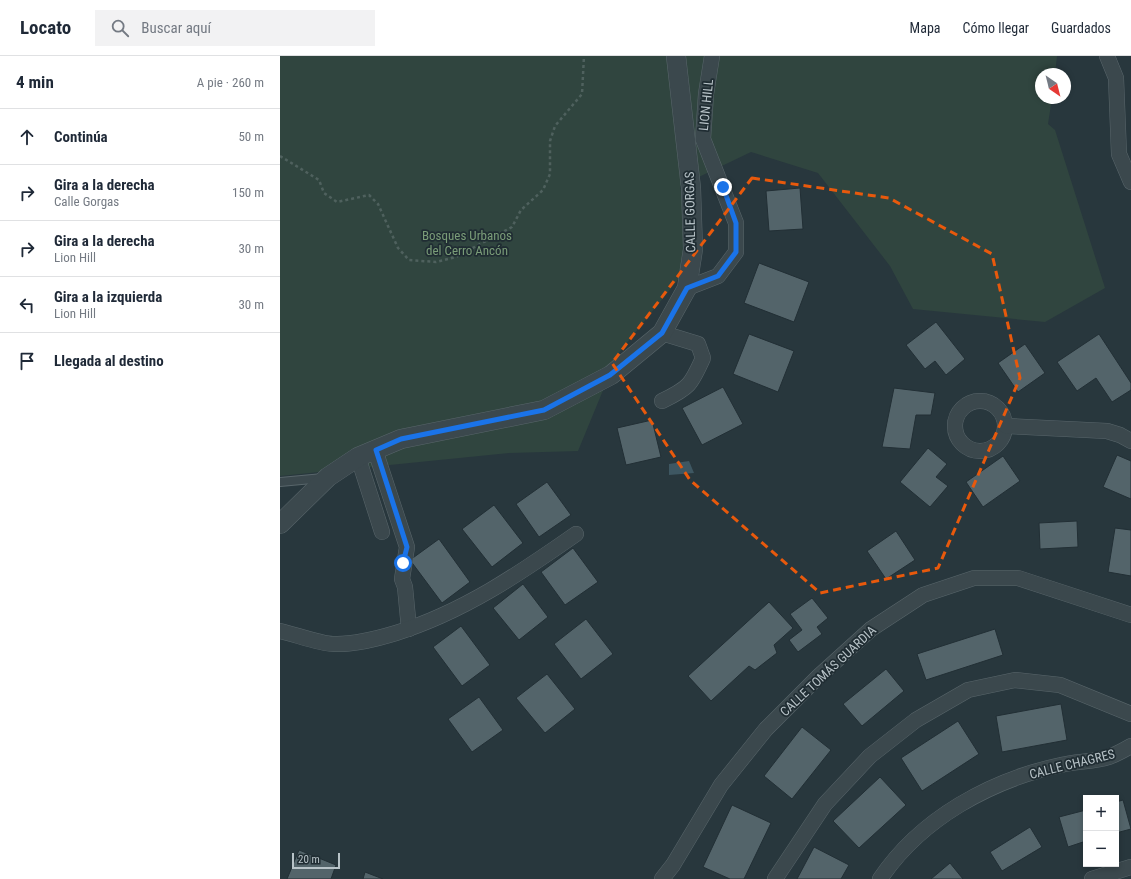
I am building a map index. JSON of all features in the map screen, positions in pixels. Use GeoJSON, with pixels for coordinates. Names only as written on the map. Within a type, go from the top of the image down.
{"type":"FeatureCollection","features":[{"type":"Feature","properties":{"kind":"street","name":"CALLE GORGAS"},"geometry":{"type":"LineString","coordinates":[[280,524],[328,477],[358,457],[401,439],[544,410],[610,375],[662,333],[687,288],[692,249],[692,188],[676,56]]}},
{"type":"Feature","properties":{"kind":"street","name":"LION HILL"},"geometry":{"type":"LineString","coordinates":[[687,288],[718,276],[736,252],[736,223],[703,139],[706,94],[712,56]]}},
{"type":"Feature","properties":{"kind":"street"},"geometry":{"type":"LineString","coordinates":[[1107,56],[1116,78],[1119,154],[1131,182]]}},
{"type":"Feature","properties":{"kind":"street"},"geometry":{"type":"LineString","coordinates":[[662,333],[698,344],[703,358],[693,381],[683,391],[662,401]]}},
{"type":"Feature","properties":{"kind":"street"},"geometry":{"type":"LineString","coordinates":[[1006,426],[1107,431],[1120,434],[1131,441]]}},
{"type":"Feature","properties":{"kind":"street"},"geometry":{"type":"LineString","coordinates":[[376,450],[407,547],[402,579],[405,586],[410,629]]}},
{"type":"Feature","properties":{"kind":"street"},"geometry":{"type":"LineString","coordinates":[[358,457],[382,532]]}},
{"type":"Feature","properties":{"kind":"street"},"geometry":{"type":"LineString","coordinates":[[280,631],[332,644],[373,640],[426,624],[476,600],[515,577],[576,534]]}},
{"type":"Feature","properties":{"kind":"street","name":"CALLE TOMÁS GUARDIA"},"geometry":{"type":"LineString","coordinates":[[662,879],[673,865],[722,785],[766,729],[818,676],[871,629],[924,595],[974,578],[1018,578],[1131,615]]}},
{"type":"Feature","properties":{"kind":"street"},"geometry":{"type":"LineString","coordinates":[[775,879],[825,804],[870,756],[916,720],[968,690],[1015,680],[1060,685],[1131,714]]}},
{"type":"Feature","properties":{"kind":"street","name":"CALLE CHAGRES"},"geometry":{"type":"LineString","coordinates":[[880,879],[894,858],[945,813],[1005,781],[1061,765],[1108,757],[1131,746]]}},
{"type":"Feature","properties":{"kind":"street"},"geometry":{"type":"LineString","coordinates":[[1092,879],[1131,867]]}},
{"type":"Feature","properties":{"kind":"lane"},"geometry":{"type":"LineString","coordinates":[[280,482],[328,477]]}},
{"type":"Feature","properties":{"kind":"path"},"geometry":{"type":"LineString","coordinates":[[280,156],[282,159],[319,180],[324,193],[337,202],[369,195],[378,204],[398,248],[409,260],[436,262],[456,257],[512,226],[521,210],[543,190],[550,174],[550,141],[555,126],[582,94],[584,56]]}},
{"type":"Feature","properties":{"kind":"highlighted area"},"geometry":{"type":"Polygon","coordinates":[[[752,178],[889,198],[992,254],[1020,378],[938,568],[820,593],[690,480],[612,363],[752,178]]]}},
{"type":"Feature","properties":{"kind":"green space","name":"Bosques Urbanos del Cerro Ancón"},"geometry":{"type":"Polygon","coordinates":[[[280,56],[1057,56],[1056,68],[1035,68],[1035,104],[1051,104],[1048,124],[1055,130],[1105,288],[1045,322],[913,309],[890,266],[818,173],[751,152],[680,186],[693,261],[618,354],[578,451],[509,453],[280,476],[280,56]]]}},
{"type":"Feature","properties":{"kind":"water"},"geometry":{"type":"Polygon","coordinates":[[[689,461],[694,473],[669,475],[669,464],[689,461]]]}},
{"type":"Feature","properties":{"kind":"building"},"geometry":{"type":"Polygon","coordinates":[[[800,188],[803,229],[769,231],[766,191],[800,188]]]}},
{"type":"Feature","properties":{"kind":"building"},"geometry":{"type":"Polygon","coordinates":[[[759,263],[809,282],[794,322],[744,303],[759,263]]]}},
{"type":"Feature","properties":{"kind":"building"},"geometry":{"type":"Polygon","coordinates":[[[936,322],[965,359],[946,375],[935,361],[925,369],[906,345],[936,322]]]}},
{"type":"Feature","properties":{"kind":"building"},"geometry":{"type":"Polygon","coordinates":[[[749,334],[794,351],[778,392],[733,374],[749,334]]]}},
{"type":"Feature","properties":{"kind":"building"},"geometry":{"type":"Polygon","coordinates":[[[1099,334],[1131,383],[1131,390],[1112,402],[1096,378],[1077,391],[1057,362],[1099,334]]]}},
{"type":"Feature","properties":{"kind":"building"},"geometry":{"type":"Polygon","coordinates":[[[1025,344],[1045,373],[1018,392],[998,363],[1025,344]]]}},
{"type":"Feature","properties":{"kind":"building"},"geometry":{"type":"Polygon","coordinates":[[[723,387],[743,424],[702,445],[682,408],[723,387]]]}},
{"type":"Feature","properties":{"kind":"building"},"geometry":{"type":"Polygon","coordinates":[[[894,388],[935,393],[931,415],[916,415],[910,449],[882,447],[894,388]]]}},
{"type":"Feature","properties":{"kind":"building"},"geometry":{"type":"Polygon","coordinates":[[[652,420],[661,457],[626,465],[617,428],[652,420]]]}},
{"type":"Feature","properties":{"kind":"building"},"geometry":{"type":"Polygon","coordinates":[[[928,448],[947,464],[936,477],[948,486],[930,507],[900,482],[928,448]]]}},
{"type":"Feature","properties":{"kind":"building"},"geometry":{"type":"Polygon","coordinates":[[[1117,455],[1131,461],[1131,499],[1103,487],[1117,455]]]}},
{"type":"Feature","properties":{"kind":"building"},"geometry":{"type":"Polygon","coordinates":[[[1003,456],[1020,481],[983,507],[966,482],[1003,456]]]}},
{"type":"Feature","properties":{"kind":"building"},"geometry":{"type":"Polygon","coordinates":[[[547,482],[571,515],[539,537],[516,504],[547,482]]]}},
{"type":"Feature","properties":{"kind":"building"},"geometry":{"type":"Polygon","coordinates":[[[494,505],[523,543],[492,567],[462,529],[494,505]]]}},
{"type":"Feature","properties":{"kind":"building"},"geometry":{"type":"Polygon","coordinates":[[[1077,521],[1078,547],[1040,549],[1039,523],[1077,521]]]}},
{"type":"Feature","properties":{"kind":"building"},"geometry":{"type":"Polygon","coordinates":[[[1115,528],[1131,530],[1131,576],[1108,572],[1115,528]]]}},
{"type":"Feature","properties":{"kind":"building"},"geometry":{"type":"Polygon","coordinates":[[[896,531],[915,560],[886,579],[867,551],[896,531]]]}},
{"type":"Feature","properties":{"kind":"building"},"geometry":{"type":"Polygon","coordinates":[[[439,539],[470,582],[442,603],[410,560],[439,539]]]}},
{"type":"Feature","properties":{"kind":"building"},"geometry":{"type":"Polygon","coordinates":[[[573,548],[598,582],[565,605],[541,572],[573,548]]]}},
{"type":"Feature","properties":{"kind":"building"},"geometry":{"type":"Polygon","coordinates":[[[523,584],[548,617],[519,640],[493,608],[523,584]]]}},
{"type":"Feature","properties":{"kind":"building"},"geometry":{"type":"Polygon","coordinates":[[[812,598],[828,618],[817,627],[822,634],[798,652],[789,640],[802,630],[790,614],[812,598]]]}},
{"type":"Feature","properties":{"kind":"building"},"geometry":{"type":"Polygon","coordinates":[[[769,602],[793,628],[774,645],[777,653],[755,670],[749,666],[711,701],[688,676],[769,602]]]}},
{"type":"Feature","properties":{"kind":"building"},"geometry":{"type":"Polygon","coordinates":[[[586,619],[613,654],[581,679],[554,644],[586,619]]]}},
{"type":"Feature","properties":{"kind":"building"},"geometry":{"type":"Polygon","coordinates":[[[461,626],[490,665],[462,686],[433,647],[461,626]]]}},
{"type":"Feature","properties":{"kind":"building"},"geometry":{"type":"Polygon","coordinates":[[[995,629],[1003,655],[926,680],[917,654],[995,629]]]}},
{"type":"Feature","properties":{"kind":"building"},"geometry":{"type":"Polygon","coordinates":[[[886,669],[904,691],[862,726],[843,704],[886,669]]]}},
{"type":"Feature","properties":{"kind":"building"},"geometry":{"type":"Polygon","coordinates":[[[547,674],[575,709],[545,733],[516,698],[547,674]]]}},
{"type":"Feature","properties":{"kind":"building"},"geometry":{"type":"Polygon","coordinates":[[[479,697],[503,730],[472,752],[448,719],[479,697]]]}},
{"type":"Feature","properties":{"kind":"building"},"geometry":{"type":"Polygon","coordinates":[[[1061,704],[1067,740],[1002,752],[996,716],[1061,704]]]}},
{"type":"Feature","properties":{"kind":"building"},"geometry":{"type":"Polygon","coordinates":[[[958,721],[979,754],[922,791],[901,758],[958,721]]]}},
{"type":"Feature","properties":{"kind":"building"},"geometry":{"type":"Polygon","coordinates":[[[802,727],[831,750],[792,799],[764,776],[802,727]]]}},
{"type":"Feature","properties":{"kind":"building"},"geometry":{"type":"Polygon","coordinates":[[[880,777],[906,805],[859,848],[833,821],[880,777]]]}},
{"type":"Feature","properties":{"kind":"building"},"geometry":{"type":"Polygon","coordinates":[[[1123,800],[1131,829],[1119,832],[1119,831],[1119,801],[1123,800]]]}},
{"type":"Feature","properties":{"kind":"building"},"geometry":{"type":"Polygon","coordinates":[[[732,805],[771,823],[744,879],[730,879],[703,867],[732,805]]]}},
{"type":"Feature","properties":{"kind":"building"},"geometry":{"type":"Polygon","coordinates":[[[1083,811],[1083,842],[1068,847],[1059,817],[1083,811]]]}},
{"type":"Feature","properties":{"kind":"building"},"geometry":{"type":"Polygon","coordinates":[[[1030,827],[1042,847],[1002,871],[990,852],[1030,827]]]}},
{"type":"Feature","properties":{"kind":"building"},"geometry":{"type":"Polygon","coordinates":[[[814,847],[849,865],[841,879],[797,879],[814,847]]]}},
{"type":"Feature","properties":{"kind":"building"},"geometry":{"type":"Polygon","coordinates":[[[299,850],[336,865],[331,879],[287,879],[299,850]]]}},
{"type":"Feature","properties":{"kind":"building"},"geometry":{"type":"Polygon","coordinates":[[[950,863],[963,879],[931,879],[950,863]]]}},
{"type":"Feature","properties":{"kind":"building"},"geometry":{"type":"Polygon","coordinates":[[[365,872],[383,879],[363,879],[365,872]]]}},
{"type":"Feature","properties":{"kind":"route"},"geometry":{"type":"LineString","coordinates":[[403,563],[407,547],[376,450],[401,439],[544,410],[610,375],[662,333],[687,288],[718,276],[736,252],[736,223],[723,187]]}}]}
